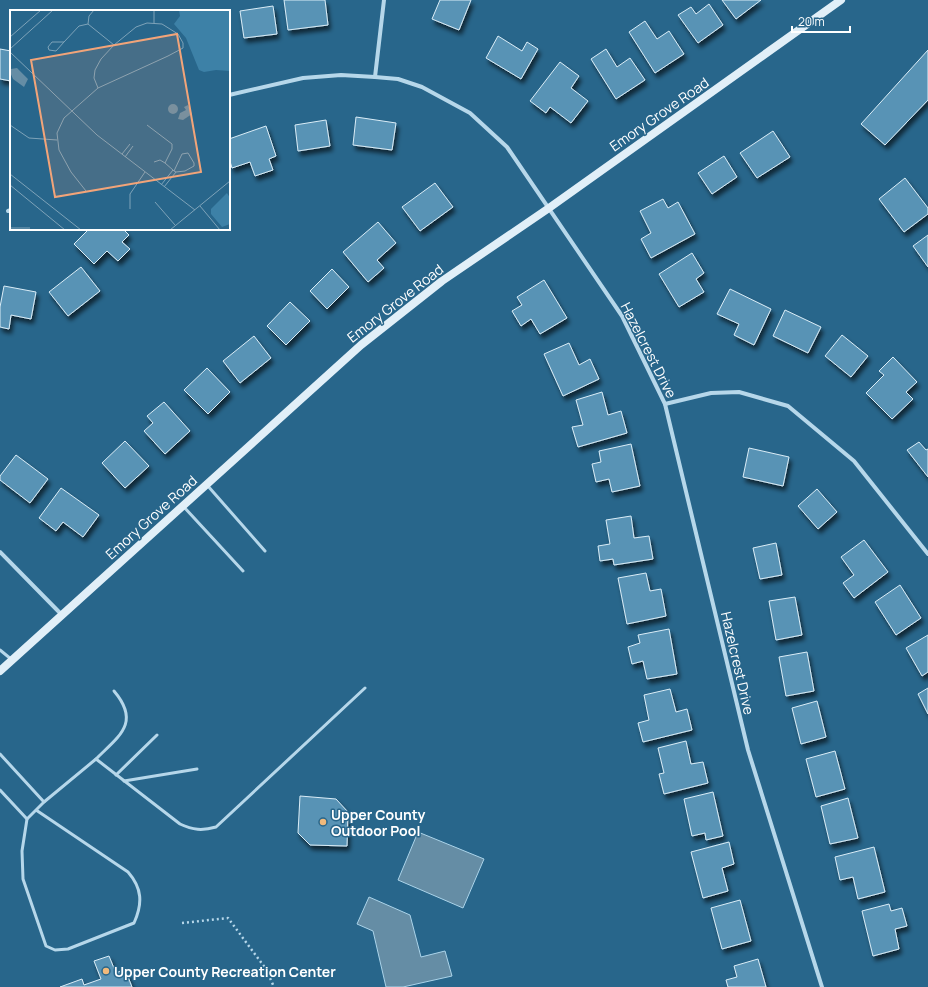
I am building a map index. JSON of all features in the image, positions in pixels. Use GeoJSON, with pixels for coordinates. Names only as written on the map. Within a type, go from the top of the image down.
{"type":"FeatureCollection","features":[{"type":"Feature","properties":{"kind":"street"},"geometry":{"type":"LineString","coordinates":[[375,77],[384,0]]}},
{"type":"Feature","properties":{"kind":"street","name":"Emory Grove Road"},"geometry":{"type":"LineString","coordinates":[[0,671],[367,340],[442,280],[549,208],[841,0]]}},
{"type":"Feature","properties":{"kind":"street","name":"Hazelcrest Drive"},"geometry":{"type":"LineString","coordinates":[[230,95],[303,78],[341,75],[375,77],[398,79],[422,87],[470,113],[507,147],[622,316],[665,404],[748,750],[794,904],[822,987]]}},
{"type":"Feature","properties":{"kind":"street"},"geometry":{"type":"LineString","coordinates":[[665,404],[712,393],[739,392],[788,406],[854,461],[928,554]]}},
{"type":"Feature","properties":{"kind":"street"},"geometry":{"type":"LineString","coordinates":[[0,552],[62,615]]}},
{"type":"Feature","properties":{"kind":"lane"},"geometry":{"type":"LineString","coordinates":[[206,485],[266,551]]}},
{"type":"Feature","properties":{"kind":"lane"},"geometry":{"type":"LineString","coordinates":[[184,506],[243,571]]}},
{"type":"Feature","properties":{"kind":"lane"},"geometry":{"type":"LineString","coordinates":[[0,650],[12,660]]}},
{"type":"Feature","properties":{"kind":"lane"},"geometry":{"type":"LineString","coordinates":[[96,759],[180,824],[191,829],[204,830],[216,827],[365,688]]}},
{"type":"Feature","properties":{"kind":"lane"},"geometry":{"type":"LineString","coordinates":[[36,810],[128,872],[137,882],[140,898],[139,913],[134,923],[68,949],[55,950],[46,946],[23,879],[22,851],[27,819],[36,810],[44,802],[96,759],[124,732],[126,718],[124,702],[114,691]]}},
{"type":"Feature","properties":{"kind":"lane"},"geometry":{"type":"LineString","coordinates":[[116,775],[157,735]]}},
{"type":"Feature","properties":{"kind":"lane"},"geometry":{"type":"LineString","coordinates":[[0,754],[44,802]]}},
{"type":"Feature","properties":{"kind":"lane"},"geometry":{"type":"LineString","coordinates":[[124,781],[197,769]]}},
{"type":"Feature","properties":{"kind":"lane"},"geometry":{"type":"LineString","coordinates":[[0,790],[27,819]]}},
{"type":"Feature","properties":{"kind":"path"},"geometry":{"type":"LineString","coordinates":[[182,922],[228,918],[266,969],[274,987]]}},
{"type":"Feature","properties":{"kind":"water"},"geometry":{"type":"Polygon","coordinates":[[[418,832],[484,859],[463,908],[398,880],[418,832]]]}},
{"type":"Feature","properties":{"kind":"water"},"geometry":{"type":"Polygon","coordinates":[[[369,897],[410,915],[421,957],[445,951],[452,976],[403,987],[386,987],[373,931],[357,924],[369,897]]]}},
{"type":"Feature","properties":{"kind":"building"},"geometry":{"type":"Polygon","coordinates":[[[284,0],[325,0],[328,25],[288,30],[284,0]]]}},
{"type":"Feature","properties":{"kind":"building"},"geometry":{"type":"Polygon","coordinates":[[[440,0],[471,0],[459,30],[432,19],[440,0]]]}},
{"type":"Feature","properties":{"kind":"building"},"geometry":{"type":"Polygon","coordinates":[[[722,0],[761,0],[736,19],[722,0]]]}},
{"type":"Feature","properties":{"kind":"building"},"geometry":{"type":"Polygon","coordinates":[[[709,4],[723,25],[698,43],[678,15],[691,7],[696,14],[709,4]]]}},
{"type":"Feature","properties":{"kind":"building"},"geometry":{"type":"Polygon","coordinates":[[[273,6],[277,34],[244,38],[240,11],[273,6]]]}},
{"type":"Feature","properties":{"kind":"building"},"geometry":{"type":"Polygon","coordinates":[[[645,21],[657,39],[669,31],[684,54],[655,73],[629,32],[645,21]]]}},
{"type":"Feature","properties":{"kind":"building"},"geometry":{"type":"Polygon","coordinates":[[[498,36],[522,51],[527,42],[538,49],[521,79],[486,58],[498,36]]]}},
{"type":"Feature","properties":{"kind":"building"},"geometry":{"type":"Polygon","coordinates":[[[0,49],[10,51],[10,81],[0,79],[0,49]]]}},
{"type":"Feature","properties":{"kind":"building"},"geometry":{"type":"Polygon","coordinates":[[[606,49],[617,67],[630,58],[645,80],[616,99],[591,59],[606,49]]]}},
{"type":"Feature","properties":{"kind":"building"},"geometry":{"type":"Polygon","coordinates":[[[928,50],[928,100],[885,145],[861,124],[928,50]]]}},
{"type":"Feature","properties":{"kind":"building"},"geometry":{"type":"Polygon","coordinates":[[[560,62],[579,76],[571,88],[588,101],[571,123],[550,107],[546,113],[530,101],[560,62]]]}},
{"type":"Feature","properties":{"kind":"building"},"geometry":{"type":"Polygon","coordinates":[[[356,117],[396,123],[392,150],[353,145],[356,117]]]}},
{"type":"Feature","properties":{"kind":"building"},"geometry":{"type":"Polygon","coordinates":[[[326,120],[330,146],[298,151],[295,125],[326,120]]]}},
{"type":"Feature","properties":{"kind":"building"},"geometry":{"type":"Polygon","coordinates":[[[266,126],[276,156],[269,159],[273,170],[255,176],[250,162],[232,168],[230,161],[230,139],[266,126]]]}},
{"type":"Feature","properties":{"kind":"building"},"geometry":{"type":"Polygon","coordinates":[[[773,131],[790,157],[757,178],[740,153],[773,131]]]}},
{"type":"Feature","properties":{"kind":"building"},"geometry":{"type":"Polygon","coordinates":[[[724,156],[737,177],[712,194],[698,173],[724,156]]]}},
{"type":"Feature","properties":{"kind":"building"},"geometry":{"type":"Polygon","coordinates":[[[905,178],[928,208],[928,214],[904,232],[879,199],[905,178]]]}},
{"type":"Feature","properties":{"kind":"building"},"geometry":{"type":"Polygon","coordinates":[[[435,183],[453,207],[420,231],[402,207],[435,183]]]}},
{"type":"Feature","properties":{"kind":"building"},"geometry":{"type":"Polygon","coordinates":[[[663,199],[668,208],[678,202],[695,234],[651,258],[641,239],[651,233],[640,211],[663,199]]]}},
{"type":"Feature","properties":{"kind":"building"},"geometry":{"type":"Polygon","coordinates":[[[378,222],[396,243],[377,260],[384,268],[368,282],[343,252],[378,222]]]}},
{"type":"Feature","properties":{"kind":"building"},"geometry":{"type":"Polygon","coordinates":[[[88,230],[124,230],[129,235],[122,242],[130,249],[118,261],[107,251],[94,264],[74,244],[88,230]]]}},
{"type":"Feature","properties":{"kind":"building"},"geometry":{"type":"Polygon","coordinates":[[[928,235],[928,267],[913,246],[928,235]]]}},
{"type":"Feature","properties":{"kind":"building"},"geometry":{"type":"Polygon","coordinates":[[[692,253],[704,273],[696,279],[704,292],[679,307],[659,274],[692,253]]]}},
{"type":"Feature","properties":{"kind":"building"},"geometry":{"type":"Polygon","coordinates":[[[81,267],[100,291],[68,316],[49,292],[81,267]]]}},
{"type":"Feature","properties":{"kind":"building"},"geometry":{"type":"Polygon","coordinates":[[[332,269],[349,287],[327,309],[310,291],[332,269]]]}},
{"type":"Feature","properties":{"kind":"building"},"geometry":{"type":"Polygon","coordinates":[[[544,280],[567,318],[540,334],[531,319],[521,326],[512,311],[522,305],[517,297],[544,280]]]}},
{"type":"Feature","properties":{"kind":"building"},"geometry":{"type":"Polygon","coordinates":[[[4,286],[36,292],[31,319],[11,315],[9,329],[0,327],[0,307],[4,286]]]}},
{"type":"Feature","properties":{"kind":"building"},"geometry":{"type":"Polygon","coordinates":[[[730,289],[771,309],[754,345],[734,335],[739,324],[717,314],[730,289]]]}},
{"type":"Feature","properties":{"kind":"building"},"geometry":{"type":"Polygon","coordinates":[[[290,302],[310,321],[286,345],[267,326],[290,302]]]}},
{"type":"Feature","properties":{"kind":"building"},"geometry":{"type":"Polygon","coordinates":[[[785,310],[821,327],[808,353],[773,336],[785,310]]]}},
{"type":"Feature","properties":{"kind":"building"},"geometry":{"type":"Polygon","coordinates":[[[842,335],[868,356],[851,377],[825,356],[842,335]]]}},
{"type":"Feature","properties":{"kind":"building"},"geometry":{"type":"Polygon","coordinates":[[[254,336],[271,358],[240,383],[223,361],[254,336]]]}},
{"type":"Feature","properties":{"kind":"building"},"geometry":{"type":"Polygon","coordinates":[[[569,343],[579,365],[590,359],[599,379],[563,396],[544,354],[569,343]]]}},
{"type":"Feature","properties":{"kind":"building"},"geometry":{"type":"Polygon","coordinates":[[[893,357],[917,382],[906,392],[913,399],[892,419],[866,393],[884,375],[879,371],[893,357]]]}},
{"type":"Feature","properties":{"kind":"building"},"geometry":{"type":"Polygon","coordinates":[[[207,368],[230,392],[208,414],[184,390],[207,368]]]}},
{"type":"Feature","properties":{"kind":"building"},"geometry":{"type":"Polygon","coordinates":[[[602,392],[608,415],[621,411],[627,433],[578,447],[572,427],[583,425],[576,400],[602,392]]]}},
{"type":"Feature","properties":{"kind":"building"},"geometry":{"type":"Polygon","coordinates":[[[164,402],[190,431],[165,454],[144,431],[153,423],[147,416],[164,402]]]}},
{"type":"Feature","properties":{"kind":"building"},"geometry":{"type":"Polygon","coordinates":[[[125,441],[149,466],[125,488],[102,463],[125,441]]]}},
{"type":"Feature","properties":{"kind":"building"},"geometry":{"type":"Polygon","coordinates":[[[919,442],[926,450],[928,449],[928,477],[907,450],[919,442]]]}},
{"type":"Feature","properties":{"kind":"building"},"geometry":{"type":"Polygon","coordinates":[[[631,444],[640,486],[612,492],[609,479],[596,482],[592,464],[601,462],[599,451],[631,444]]]}},
{"type":"Feature","properties":{"kind":"building"},"geometry":{"type":"Polygon","coordinates":[[[749,448],[789,457],[783,486],[743,477],[749,448]]]}},
{"type":"Feature","properties":{"kind":"building"},"geometry":{"type":"Polygon","coordinates":[[[16,455],[48,479],[30,503],[0,480],[0,476],[16,455]]]}},
{"type":"Feature","properties":{"kind":"building"},"geometry":{"type":"Polygon","coordinates":[[[61,488],[99,515],[83,537],[63,522],[56,531],[39,518],[61,488]]]}},
{"type":"Feature","properties":{"kind":"building"},"geometry":{"type":"Polygon","coordinates":[[[817,489],[837,512],[818,529],[798,506],[817,489]]]}},
{"type":"Feature","properties":{"kind":"building"},"geometry":{"type":"Polygon","coordinates":[[[631,516],[634,538],[649,536],[653,559],[614,565],[613,559],[600,561],[598,546],[610,544],[606,520],[631,516]]]}},
{"type":"Feature","properties":{"kind":"building"},"geometry":{"type":"Polygon","coordinates":[[[864,540],[888,572],[854,598],[843,583],[854,575],[841,557],[864,540]]]}},
{"type":"Feature","properties":{"kind":"building"},"geometry":{"type":"Polygon","coordinates":[[[776,543],[782,575],[760,579],[753,548],[776,543]]]}},
{"type":"Feature","properties":{"kind":"building"},"geometry":{"type":"Polygon","coordinates":[[[646,573],[650,591],[661,589],[666,616],[627,624],[618,578],[646,573]]]}},
{"type":"Feature","properties":{"kind":"building"},"geometry":{"type":"Polygon","coordinates":[[[900,585],[921,618],[896,635],[875,602],[900,585]]]}},
{"type":"Feature","properties":{"kind":"building"},"geometry":{"type":"Polygon","coordinates":[[[795,597],[802,635],[776,640],[769,601],[795,597]]]}},
{"type":"Feature","properties":{"kind":"building"},"geometry":{"type":"Polygon","coordinates":[[[669,629],[677,674],[647,679],[643,661],[632,664],[628,647],[640,643],[638,635],[669,629]]]}},
{"type":"Feature","properties":{"kind":"building"},"geometry":{"type":"Polygon","coordinates":[[[928,635],[928,672],[922,676],[906,648],[928,635]]]}},
{"type":"Feature","properties":{"kind":"building"},"geometry":{"type":"Polygon","coordinates":[[[807,652],[814,691],[786,696],[779,657],[807,652]]]}},
{"type":"Feature","properties":{"kind":"building"},"geometry":{"type":"Polygon","coordinates":[[[928,688],[928,714],[918,694],[928,688]]]}},
{"type":"Feature","properties":{"kind":"building"},"geometry":{"type":"Polygon","coordinates":[[[670,689],[676,712],[687,709],[692,730],[643,742],[638,723],[649,720],[644,695],[670,689]]]}},
{"type":"Feature","properties":{"kind":"building"},"geometry":{"type":"Polygon","coordinates":[[[817,701],[826,737],[801,744],[792,708],[817,701]]]}},
{"type":"Feature","properties":{"kind":"building"},"geometry":{"type":"Polygon","coordinates":[[[686,741],[691,764],[703,762],[708,783],[664,794],[659,774],[664,773],[658,748],[686,741]]]}},
{"type":"Feature","properties":{"kind":"building"},"geometry":{"type":"Polygon","coordinates":[[[835,751],[845,789],[816,797],[806,759],[835,751]]]}},
{"type":"Feature","properties":{"kind":"building"},"geometry":{"type":"Polygon","coordinates":[[[713,792],[723,836],[706,840],[705,833],[692,836],[684,799],[713,792]]]}},
{"type":"Feature","properties":{"kind":"building","name":"Upper County Outdoor Pool"},"geometry":{"type":"Polygon","coordinates":[[[300,796],[336,799],[348,812],[347,846],[310,845],[298,833],[300,796]]]}},
{"type":"Feature","properties":{"kind":"building"},"geometry":{"type":"Polygon","coordinates":[[[848,798],[858,838],[830,844],[821,806],[848,798]]]}},
{"type":"Feature","properties":{"kind":"building"},"geometry":{"type":"Polygon","coordinates":[[[729,842],[734,864],[722,868],[728,891],[703,898],[691,852],[729,842]]]}},
{"type":"Feature","properties":{"kind":"building"},"geometry":{"type":"Polygon","coordinates":[[[874,847],[885,892],[858,899],[853,877],[840,880],[835,857],[874,847]]]}},
{"type":"Feature","properties":{"kind":"building"},"geometry":{"type":"Polygon","coordinates":[[[740,900],[751,941],[722,949],[711,908],[740,900]]]}},
{"type":"Feature","properties":{"kind":"building"},"geometry":{"type":"Polygon","coordinates":[[[889,904],[891,911],[902,908],[907,926],[895,929],[899,949],[873,956],[862,911],[889,904]]]}},
{"type":"Feature","properties":{"kind":"building","name":"Upper County Recreation Center"},"geometry":{"type":"Polygon","coordinates":[[[109,956],[116,973],[125,969],[132,987],[60,987],[82,979],[84,985],[101,979],[94,961],[109,956]]]}},
{"type":"Feature","properties":{"kind":"building"},"geometry":{"type":"Polygon","coordinates":[[[758,959],[766,987],[728,987],[726,980],[737,977],[734,966],[758,959]]]}},
{"type":"Feature","properties":{"kind":"place","name":"Upper County Outdoor Pool"},"geometry":{"type":"Point","coordinates":[323,822]}},
{"type":"Feature","properties":{"kind":"place","name":"Upper County Recreation Center"},"geometry":{"type":"Point","coordinates":[106,971]}}]}
